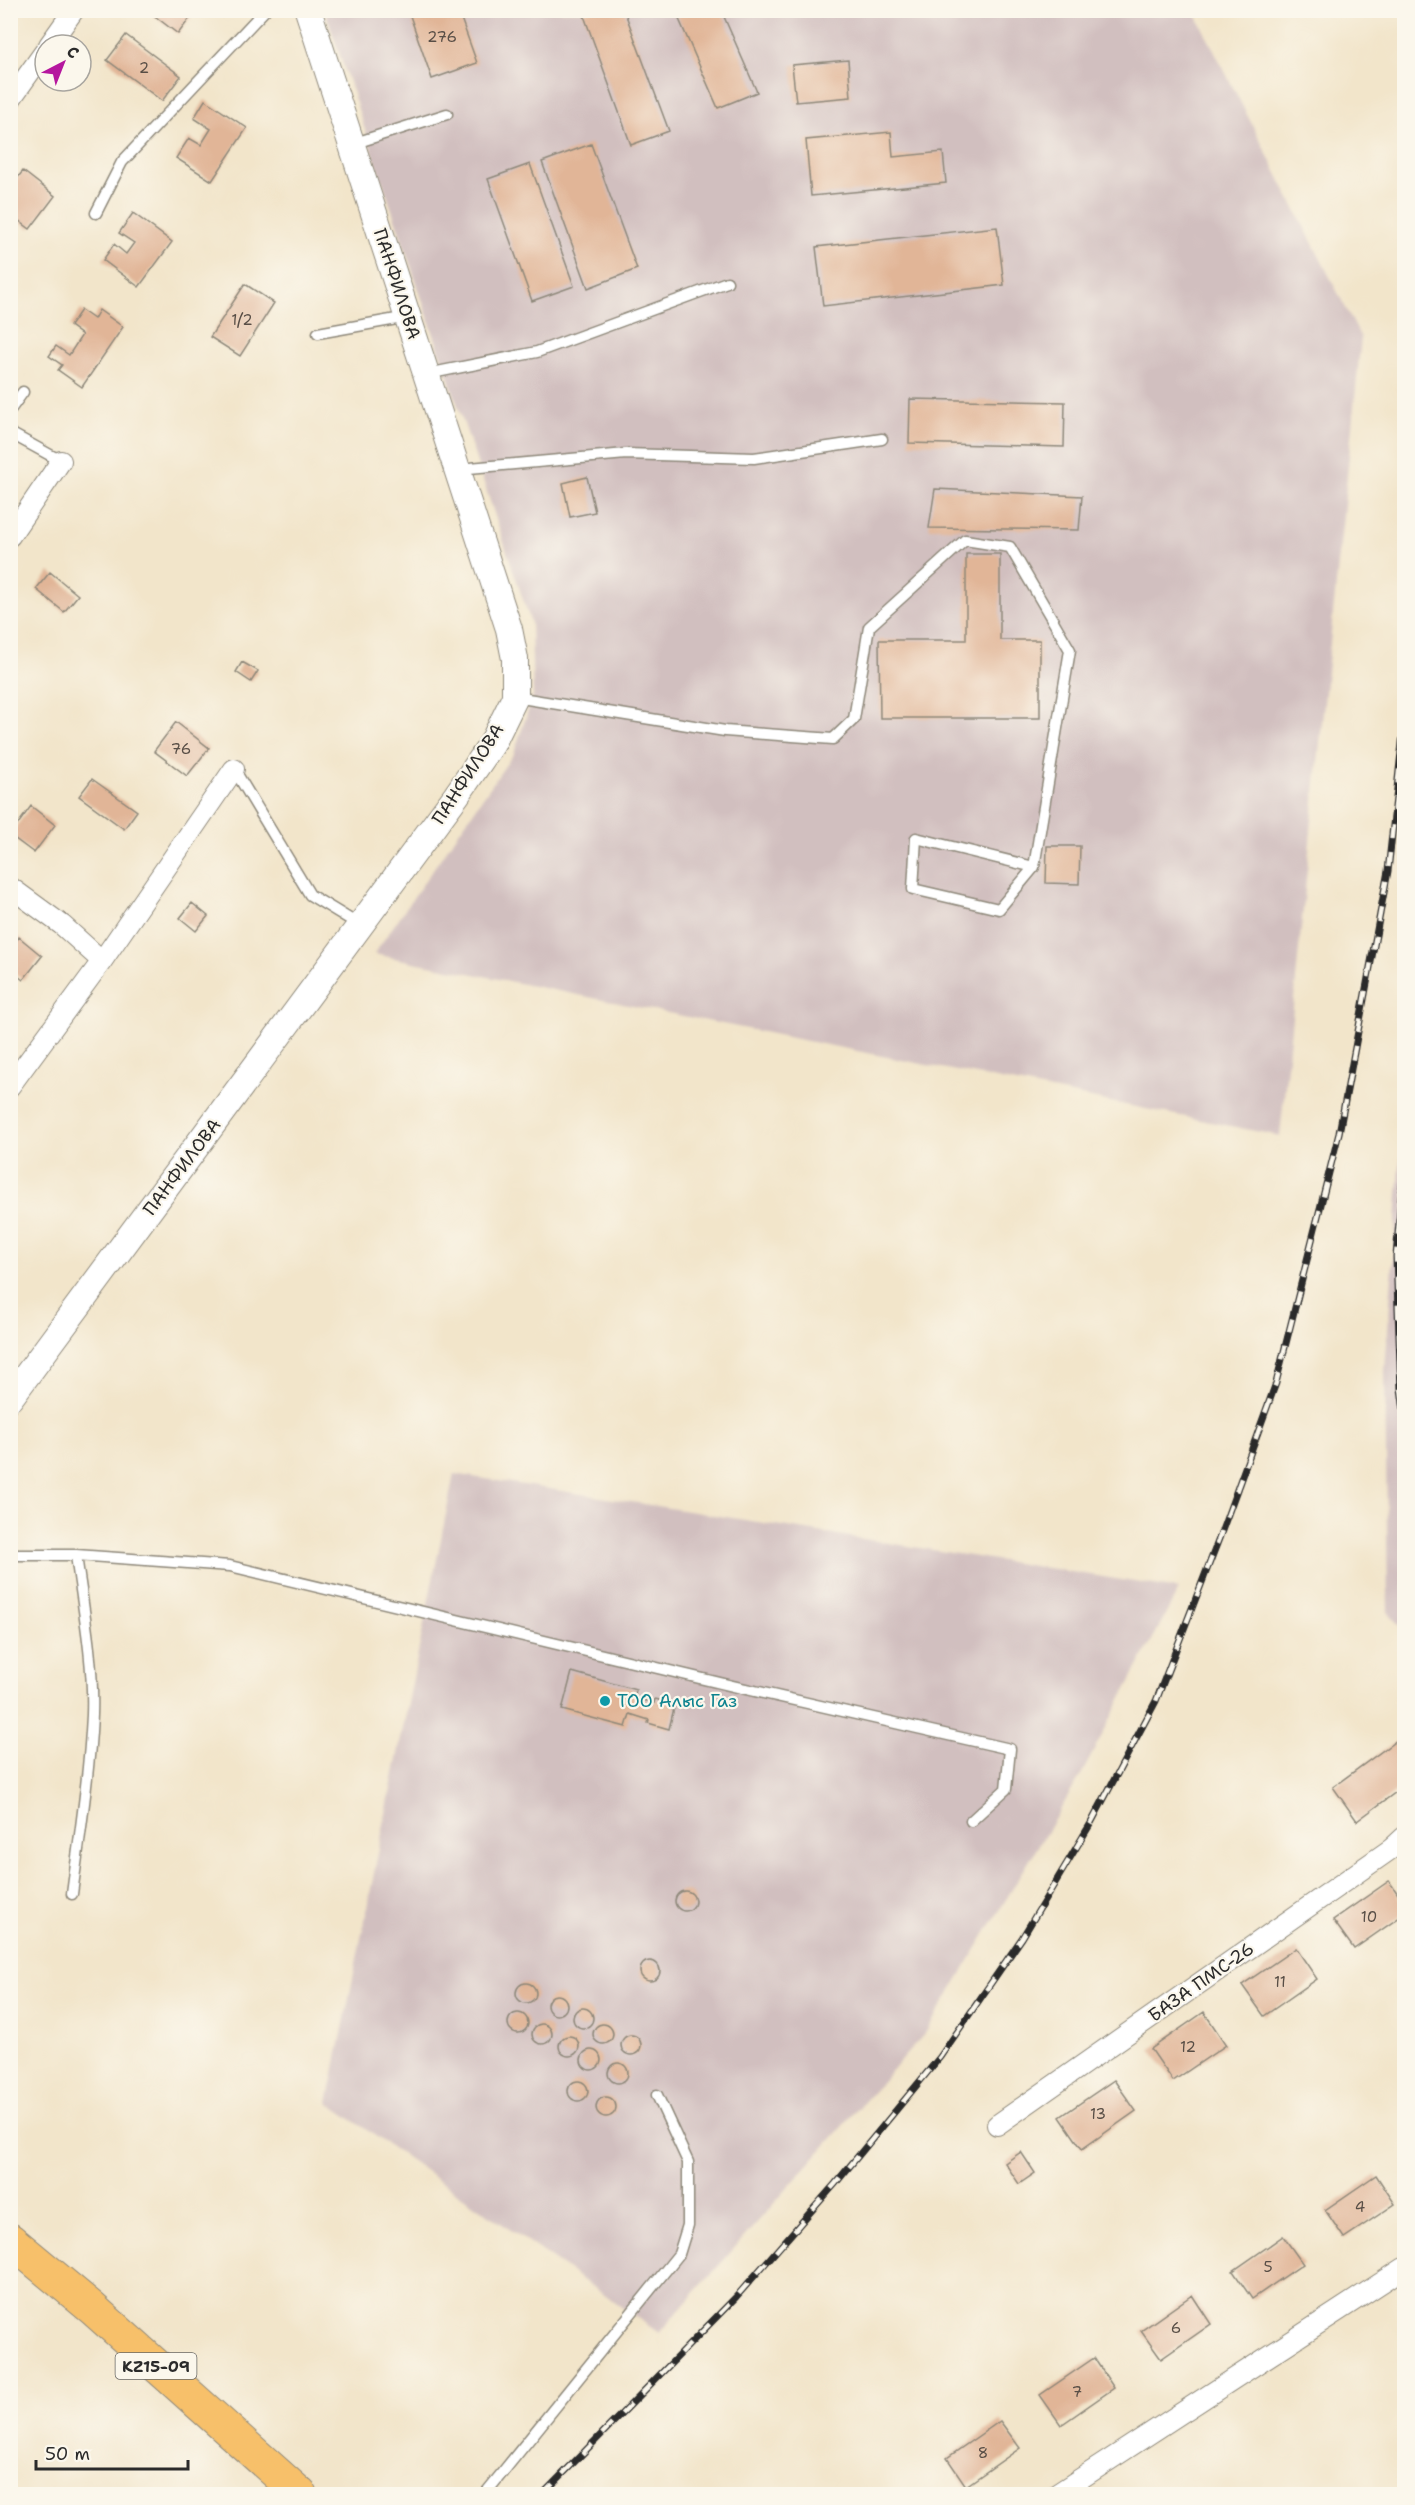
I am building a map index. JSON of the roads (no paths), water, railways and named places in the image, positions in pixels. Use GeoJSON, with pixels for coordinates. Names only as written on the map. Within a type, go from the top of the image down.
{"type":"FeatureCollection","features":[{"type":"Feature","properties":{"kind":"highway","name":"KZ15-09"},"geometry":{"type":"LineString","coordinates":[[10,2240],[92,2308],[300,2494]]}},
{"type":"Feature","properties":{"kind":"street"},"geometry":{"type":"LineString","coordinates":[[58,33],[74,10]]}},
{"type":"Feature","properties":{"kind":"street","name":"ПАНФИЛОВА"},"geometry":{"type":"LineString","coordinates":[[10,1398],[361,926],[492,744],[515,697],[515,659],[509,629],[308,10]]}},
{"type":"Feature","properties":{"kind":"street"},"geometry":{"type":"LineString","coordinates":[[10,100],[33,68]]}},
{"type":"Feature","properties":{"kind":"street"},"geometry":{"type":"LineString","coordinates":[[10,536],[61,461]]}},
{"type":"Feature","properties":{"kind":"street"},"geometry":{"type":"LineString","coordinates":[[10,1086],[102,961],[234,769]]}},
{"type":"Feature","properties":{"kind":"street"},"geometry":{"type":"LineString","coordinates":[[10,887],[62,925],[102,961]]}},
{"type":"Feature","properties":{"kind":"street","name":"БАЗА ПМС-26"},"geometry":{"type":"LineString","coordinates":[[997,2125],[1391,1849],[1404,1837]]}},
{"type":"Feature","properties":{"kind":"street"},"geometry":{"type":"LineString","coordinates":[[1057,2494],[1404,2268]]}},
{"type":"Feature","properties":{"kind":"lane"},"geometry":{"type":"LineString","coordinates":[[96,213],[122,162],[265,10]]}},
{"type":"Feature","properties":{"kind":"lane"},"geometry":{"type":"LineString","coordinates":[[352,144],[447,114]]}},
{"type":"Feature","properties":{"kind":"lane"},"geometry":{"type":"LineString","coordinates":[[426,374],[537,352],[727,282]]}},
{"type":"Feature","properties":{"kind":"lane"},"geometry":{"type":"LineString","coordinates":[[318,333],[408,317]]}},
{"type":"Feature","properties":{"kind":"lane"},"geometry":{"type":"LineString","coordinates":[[10,410],[23,392]]}},
{"type":"Feature","properties":{"kind":"lane"},"geometry":{"type":"LineString","coordinates":[[10,433],[61,461]]}},
{"type":"Feature","properties":{"kind":"lane"},"geometry":{"type":"LineString","coordinates":[[458,470],[626,454],[754,458],[882,439]]}},
{"type":"Feature","properties":{"kind":"lane"},"geometry":{"type":"LineString","coordinates":[[515,697],[725,731],[833,739],[854,719],[869,627],[965,540],[1010,547],[1070,650],[1034,867],[999,909],[913,889],[916,838],[1034,867]]}},
{"type":"Feature","properties":{"kind":"lane"},"geometry":{"type":"LineString","coordinates":[[234,769],[310,895],[361,926]]}},
{"type":"Feature","properties":{"kind":"lane"},"geometry":{"type":"LineString","coordinates":[[10,1555],[76,1555],[230,1566],[714,1682],[1010,1749],[1006,1789],[970,1821]]}},
{"type":"Feature","properties":{"kind":"lane"},"geometry":{"type":"LineString","coordinates":[[72,1894],[92,1714],[90,1662],[76,1555]]}},
{"type":"Feature","properties":{"kind":"lane"},"geometry":{"type":"LineString","coordinates":[[485,2494],[679,2254],[688,2225],[688,2162],[657,2095]]}},
{"type":"Feature","properties":{"kind":"railway"},"geometry":{"type":"LineString","coordinates":[[543,2494],[736,2297],[835,2184],[940,2057],[1022,1938],[1091,1823],[1156,1701],[1276,1383],[1339,1133],[1388,871],[1404,725]]}},
{"type":"Feature","properties":{"kind":"railway"},"geometry":{"type":"LineString","coordinates":[[1404,1165],[1396,1256],[1401,1389],[1404,1410]]}},
{"type":"Feature","properties":{"kind":"place","name":"ТОО Алыс Газ"},"geometry":{"type":"Point","coordinates":[605,1701]}}]}
